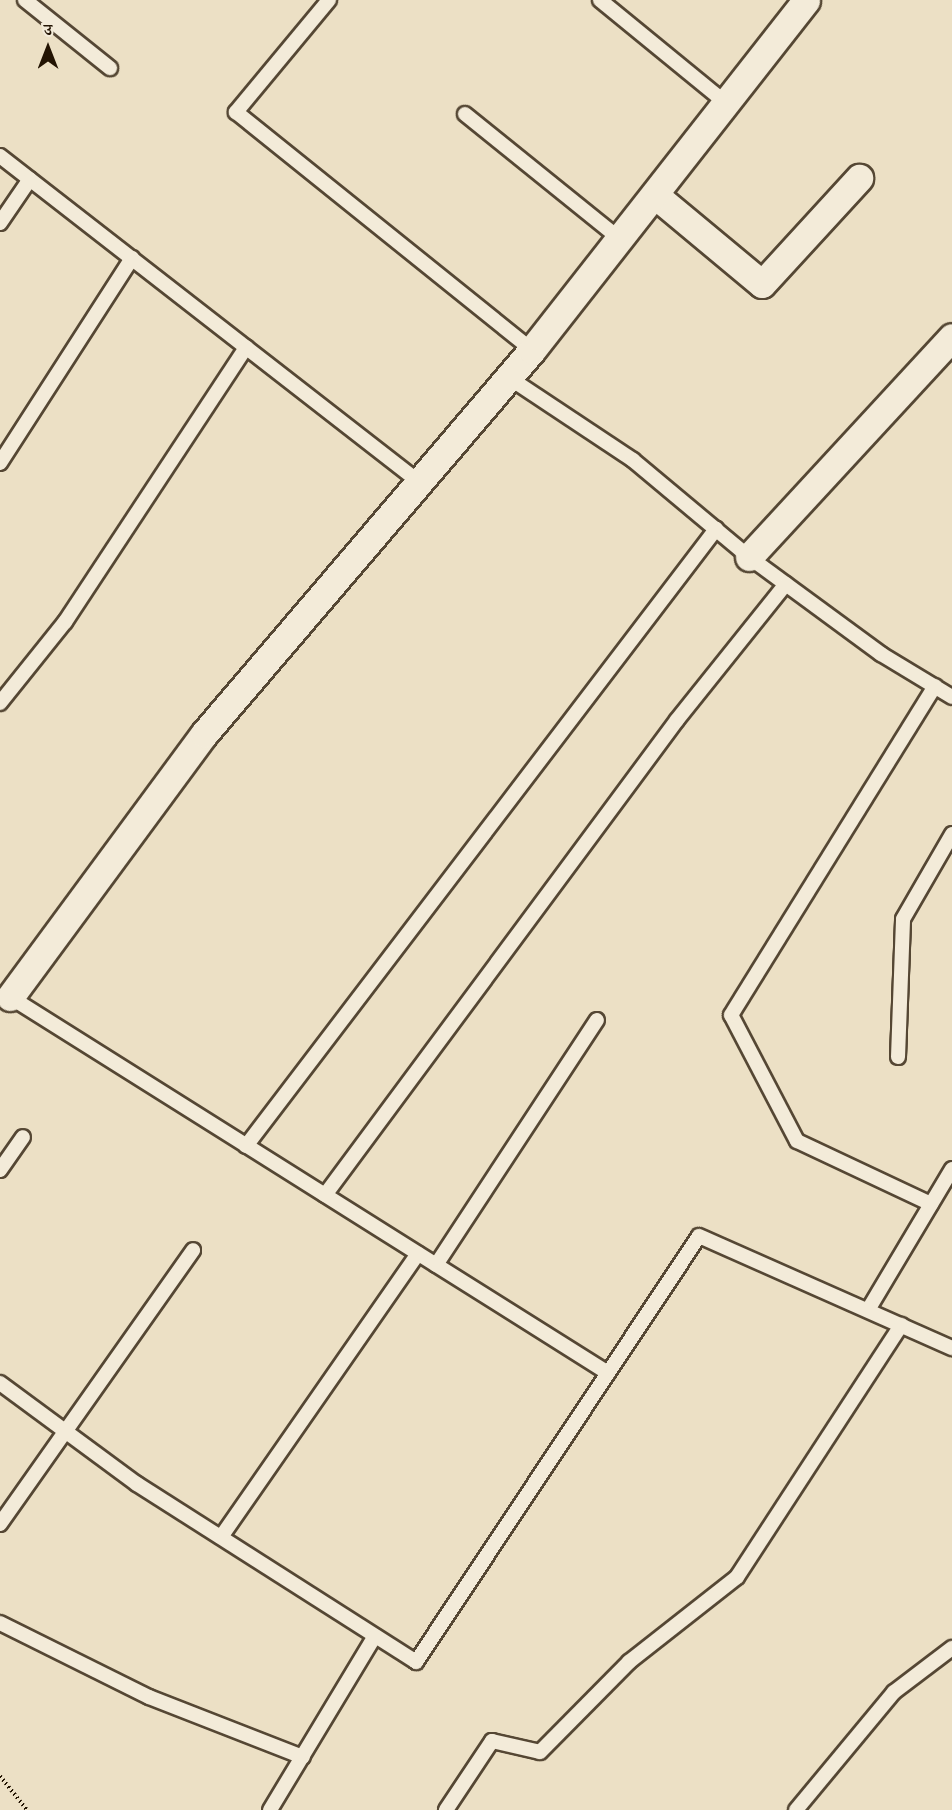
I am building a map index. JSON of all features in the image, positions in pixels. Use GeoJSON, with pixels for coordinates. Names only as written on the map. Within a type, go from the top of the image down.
{"type":"FeatureCollection","features":[{"type":"Feature","properties":{"kind":"street"},"geometry":{"type":"LineString","coordinates":[[5,994],[204,734],[532,350],[806,0]]}},
{"type":"Feature","properties":{"kind":"street"},"geometry":{"type":"LineString","coordinates":[[655,195],[762,284],[859,178]]}},
{"type":"Feature","properties":{"kind":"street"},"geometry":{"type":"LineString","coordinates":[[749,557],[952,337]]}},
{"type":"Feature","properties":{"kind":"lane"},"geometry":{"type":"LineString","coordinates":[[25,0],[110,68]]}},
{"type":"Feature","properties":{"kind":"lane"},"geometry":{"type":"LineString","coordinates":[[329,0],[236,112],[532,350]]}},
{"type":"Feature","properties":{"kind":"lane"},"geometry":{"type":"LineString","coordinates":[[600,0],[726,103]]}},
{"type":"Feature","properties":{"kind":"lane"},"geometry":{"type":"LineString","coordinates":[[465,114],[620,239]]}},
{"type":"Feature","properties":{"kind":"lane"},"geometry":{"type":"LineString","coordinates":[[0,156],[419,482]]}},
{"type":"Feature","properties":{"kind":"lane"},"geometry":{"type":"LineString","coordinates":[[0,224],[30,179]]}},
{"type":"Feature","properties":{"kind":"lane"},"geometry":{"type":"LineString","coordinates":[[0,463],[132,258]]}},
{"type":"Feature","properties":{"kind":"lane"},"geometry":{"type":"LineString","coordinates":[[0,703],[65,622],[246,347]]}},
{"type":"Feature","properties":{"kind":"lane"},"geometry":{"type":"LineString","coordinates":[[508,377],[633,460],[749,557],[881,654],[952,697]]}},
{"type":"Feature","properties":{"kind":"lane"},"geometry":{"type":"LineString","coordinates":[[246,1146],[716,529]]}},
{"type":"Feature","properties":{"kind":"lane"},"geometry":{"type":"LineString","coordinates":[[325,1195],[677,720],[786,584]]}},
{"type":"Feature","properties":{"kind":"lane"},"geometry":{"type":"LineString","coordinates":[[931,1204],[797,1141],[731,1015],[935,686]]}},
{"type":"Feature","properties":{"kind":"lane"},"geometry":{"type":"LineString","coordinates":[[898,1057],[903,919],[952,834]]}},
{"type":"Feature","properties":{"kind":"lane"},"geometry":{"type":"LineString","coordinates":[[5,994],[608,1373]]}},
{"type":"Feature","properties":{"kind":"lane"},"geometry":{"type":"LineString","coordinates":[[436,1265],[597,1020]]}},
{"type":"Feature","properties":{"kind":"lane"},"geometry":{"type":"LineString","coordinates":[[0,1170],[23,1137]]}},
{"type":"Feature","properties":{"kind":"lane"},"geometry":{"type":"LineString","coordinates":[[868,1310],[952,1169]]}},
{"type":"Feature","properties":{"kind":"lane"},"geometry":{"type":"LineString","coordinates":[[0,1383],[137,1484],[416,1662],[699,1236],[952,1348]]}},
{"type":"Feature","properties":{"kind":"lane"},"geometry":{"type":"LineString","coordinates":[[0,1524],[193,1250]]}},
{"type":"Feature","properties":{"kind":"lane"},"geometry":{"type":"LineString","coordinates":[[221,1538],[418,1254]]}},
{"type":"Feature","properties":{"kind":"lane"},"geometry":{"type":"LineString","coordinates":[[446,1810],[492,1741],[540,1752],[629,1662],[737,1577],[901,1325]]}},
{"type":"Feature","properties":{"kind":"lane"},"geometry":{"type":"LineString","coordinates":[[0,1623],[149,1697],[303,1757]]}},
{"type":"Feature","properties":{"kind":"lane"},"geometry":{"type":"LineString","coordinates":[[270,1810],[375,1636]]}},
{"type":"Feature","properties":{"kind":"lane"},"geometry":{"type":"LineString","coordinates":[[796,1810],[894,1692],[952,1648]]}},
{"type":"Feature","properties":{"kind":"path"},"geometry":{"type":"LineString","coordinates":[[0,1776],[27,1810]]}}]}
